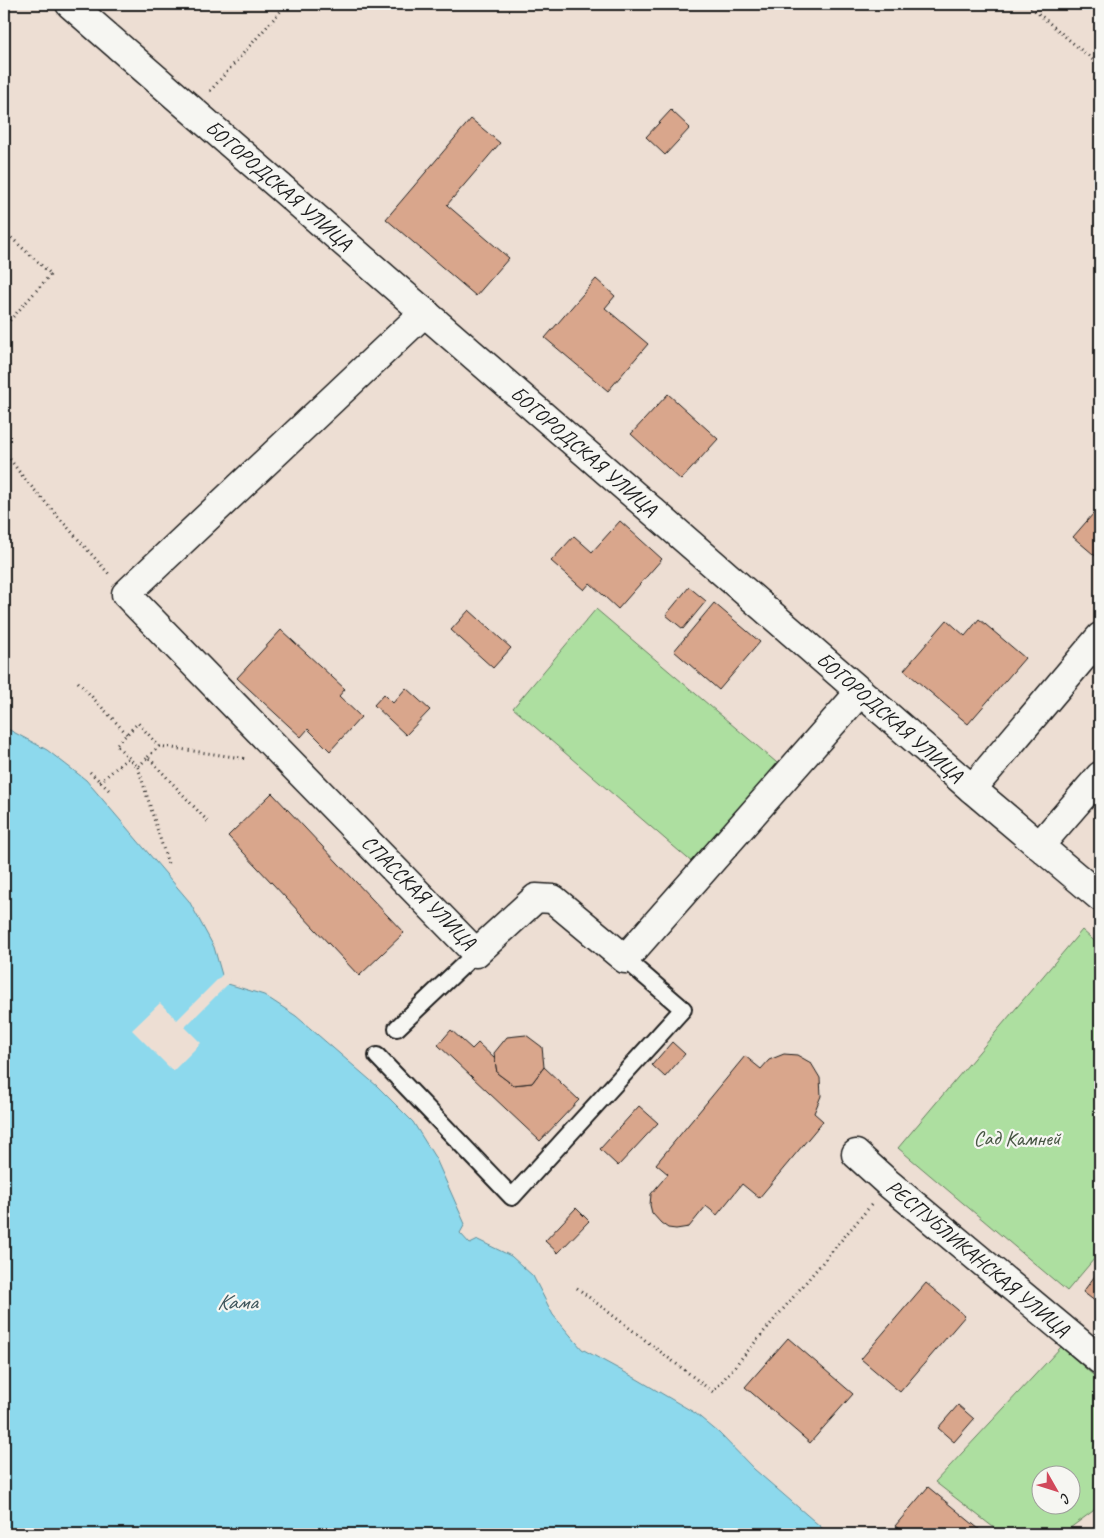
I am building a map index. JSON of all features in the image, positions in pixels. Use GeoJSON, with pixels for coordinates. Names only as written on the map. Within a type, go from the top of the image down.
{"type":"FeatureCollection","features":[{"type":"Feature","properties":{"kind":"street","name":"БОГОРОДСКАЯ УЛИЦА"},"geometry":{"type":"LineString","coordinates":[[70,4],[972,789],[1100,896]]}},
{"type":"Feature","properties":{"kind":"street"},"geometry":{"type":"LineString","coordinates":[[126,594],[425,312]]}},
{"type":"Feature","properties":{"kind":"street","name":"СПАССКАЯ УЛИЦА"},"geometry":{"type":"LineString","coordinates":[[126,594],[476,953],[536,898],[553,899],[625,959]]}},
{"type":"Feature","properties":{"kind":"street"},"geometry":{"type":"LineString","coordinates":[[972,789],[1100,637]]}},
{"type":"Feature","properties":{"kind":"street"},"geometry":{"type":"LineString","coordinates":[[625,959],[860,692]]}},
{"type":"Feature","properties":{"kind":"street"},"geometry":{"type":"LineString","coordinates":[[1040,846],[1100,776]]}},
{"type":"Feature","properties":{"kind":"street","name":"РЕСПУБЛИКАНСКАЯ УЛИЦА"},"geometry":{"type":"LineString","coordinates":[[856,1154],[889,1184],[1100,1360]]}},
{"type":"Feature","properties":{"kind":"lane"},"geometry":{"type":"LineString","coordinates":[[397,1028],[476,953]]}},
{"type":"Feature","properties":{"kind":"lane"},"geometry":{"type":"LineString","coordinates":[[377,1056],[512,1197],[683,1009],[625,959]]}},
{"type":"Feature","properties":{"kind":"path"},"geometry":{"type":"LineString","coordinates":[[193,110],[287,4]]}},
{"type":"Feature","properties":{"kind":"path"},"geometry":{"type":"LineString","coordinates":[[1027,4],[1100,66]]}},
{"type":"Feature","properties":{"kind":"path"},"geometry":{"type":"LineString","coordinates":[[4,231],[51,274],[4,327]]}},
{"type":"Feature","properties":{"kind":"path"},"geometry":{"type":"LineString","coordinates":[[4,451],[23,477],[126,594]]}},
{"type":"Feature","properties":{"kind":"path"},"geometry":{"type":"LineString","coordinates":[[78,682],[127,734]]}},
{"type":"Feature","properties":{"kind":"path"},"geometry":{"type":"LineString","coordinates":[[168,864],[138,767],[116,745],[138,723],[160,746],[256,760]]}},
{"type":"Feature","properties":{"kind":"path"},"geometry":{"type":"LineString","coordinates":[[138,767],[160,746]]}},
{"type":"Feature","properties":{"kind":"path"},"geometry":{"type":"LineString","coordinates":[[100,782],[128,757]]}},
{"type":"Feature","properties":{"kind":"path"},"geometry":{"type":"LineString","coordinates":[[148,757],[210,824]]}},
{"type":"Feature","properties":{"kind":"path"},"geometry":{"type":"LineString","coordinates":[[90,772],[110,792]]}},
{"type":"Feature","properties":{"kind":"path"},"geometry":{"type":"LineString","coordinates":[[577,1288],[713,1392],[889,1184]]}},
{"type":"Feature","properties":{"kind":"green space"},"geometry":{"type":"Polygon","coordinates":[[[596,609],[783,768],[694,864],[513,708],[596,609]]]}},
{"type":"Feature","properties":{"kind":"green space","name":"Сад Камней"},"geometry":{"type":"Polygon","coordinates":[[[1082,930],[1100,946],[1100,1252],[1067,1291],[898,1148],[1082,930]]]}},
{"type":"Feature","properties":{"kind":"green space"},"geometry":{"type":"Polygon","coordinates":[[[1061,1347],[1100,1381],[1100,1503],[1093,1511],[1062,1534],[1002,1534],[935,1482],[1061,1347]]]}},
{"type":"Feature","properties":{"kind":"water","name":"Кама"},"geometry":{"type":"Polygon","coordinates":[[[4,727],[47,750],[86,780],[189,901],[214,947],[222,975],[228,984],[264,995],[296,1016],[377,1086],[413,1122],[436,1159],[465,1224],[460,1233],[470,1244],[478,1240],[511,1256],[533,1276],[553,1315],[582,1349],[695,1413],[719,1433],[754,1469],[829,1534],[4,1534],[4,727]]]}},
{"type":"Feature","properties":{"kind":"pier"},"geometry":{"type":"Polygon","coordinates":[[[224,973],[230,982],[185,1027],[201,1043],[173,1071],[132,1030],[160,1003],[177,1020],[224,973]]]}},
{"type":"Feature","properties":{"kind":"building"},"geometry":{"type":"Polygon","coordinates":[[[671,110],[690,128],[665,155],[646,137],[671,110]]]}},
{"type":"Feature","properties":{"kind":"building"},"geometry":{"type":"Polygon","coordinates":[[[471,119],[500,143],[447,205],[509,258],[476,296],[386,219],[471,119]]]}},
{"type":"Feature","properties":{"kind":"building"},"geometry":{"type":"Polygon","coordinates":[[[596,279],[615,296],[605,308],[648,344],[608,391],[545,338],[596,279]]]}},
{"type":"Feature","properties":{"kind":"building"},"geometry":{"type":"Polygon","coordinates":[[[668,394],[718,439],[681,480],[631,434],[668,394]]]}},
{"type":"Feature","properties":{"kind":"building"},"geometry":{"type":"Polygon","coordinates":[[[1100,506],[1100,560],[1073,537],[1100,506]]]}},
{"type":"Feature","properties":{"kind":"building"},"geometry":{"type":"Polygon","coordinates":[[[620,521],[662,559],[618,609],[590,583],[584,590],[551,561],[574,536],[592,552],[620,521]]]}},
{"type":"Feature","properties":{"kind":"building"},"geometry":{"type":"Polygon","coordinates":[[[689,587],[706,601],[683,629],[666,615],[689,587]]]}},
{"type":"Feature","properties":{"kind":"building"},"geometry":{"type":"Polygon","coordinates":[[[714,603],[760,642],[719,690],[674,651],[714,603]]]}},
{"type":"Feature","properties":{"kind":"building"},"geometry":{"type":"Polygon","coordinates":[[[469,610],[511,648],[493,668],[451,630],[469,610]]]}},
{"type":"Feature","properties":{"kind":"building"},"geometry":{"type":"Polygon","coordinates":[[[979,619],[1025,658],[968,724],[904,670],[947,620],[965,636],[979,619]]]}},
{"type":"Feature","properties":{"kind":"building"},"geometry":{"type":"Polygon","coordinates":[[[281,630],[345,689],[339,696],[361,717],[330,751],[308,729],[301,737],[237,678],[281,630]]]}},
{"type":"Feature","properties":{"kind":"building"},"geometry":{"type":"Polygon","coordinates":[[[406,688],[430,710],[406,735],[374,705],[384,694],[393,703],[406,688]]]}},
{"type":"Feature","properties":{"kind":"building"},"geometry":{"type":"Polygon","coordinates":[[[272,793],[404,933],[359,976],[228,836],[272,793]]]}},
{"type":"Feature","properties":{"kind":"building"},"geometry":{"type":"Polygon","coordinates":[[[451,1030],[472,1049],[478,1043],[495,1059],[497,1073],[513,1085],[532,1083],[544,1067],[579,1100],[540,1141],[438,1045],[451,1030]]]}},
{"type":"Feature","properties":{"kind":"building"},"geometry":{"type":"Polygon","coordinates":[[[526,1035],[542,1047],[544,1067],[532,1083],[513,1085],[497,1073],[494,1053],[507,1037],[526,1035]]]}},
{"type":"Feature","properties":{"kind":"building"},"geometry":{"type":"Polygon","coordinates":[[[672,1042],[685,1054],[665,1077],[652,1065],[672,1042]]]}},
{"type":"Feature","properties":{"kind":"building"},"geometry":{"type":"Polygon","coordinates":[[[784,1054],[797,1055],[811,1063],[820,1078],[821,1096],[814,1113],[823,1121],[759,1198],[742,1184],[717,1215],[706,1206],[689,1227],[668,1228],[652,1213],[650,1205],[651,1194],[668,1174],[656,1164],[745,1056],[761,1069],[769,1060],[784,1054]]]}},
{"type":"Feature","properties":{"kind":"building"},"geometry":{"type":"Polygon","coordinates":[[[639,1106],[658,1123],[618,1166],[600,1149],[639,1106]]]}},
{"type":"Feature","properties":{"kind":"building"},"geometry":{"type":"Polygon","coordinates":[[[576,1208],[589,1221],[558,1253],[545,1241],[576,1208]]]}},
{"type":"Feature","properties":{"kind":"building"},"geometry":{"type":"Polygon","coordinates":[[[1100,1269],[1100,1305],[1083,1292],[1100,1269]]]}},
{"type":"Feature","properties":{"kind":"building"},"geometry":{"type":"Polygon","coordinates":[[[926,1283],[965,1316],[900,1392],[861,1359],[926,1283]]]}},
{"type":"Feature","properties":{"kind":"building"},"geometry":{"type":"Polygon","coordinates":[[[788,1338],[853,1394],[810,1443],[745,1387],[788,1338]]]}},
{"type":"Feature","properties":{"kind":"building"},"geometry":{"type":"Polygon","coordinates":[[[958,1405],[974,1419],[954,1442],[938,1428],[958,1405]]]}},
{"type":"Feature","properties":{"kind":"building"},"geometry":{"type":"Polygon","coordinates":[[[928,1487],[985,1534],[906,1534],[895,1526],[928,1487]]]}}]}
